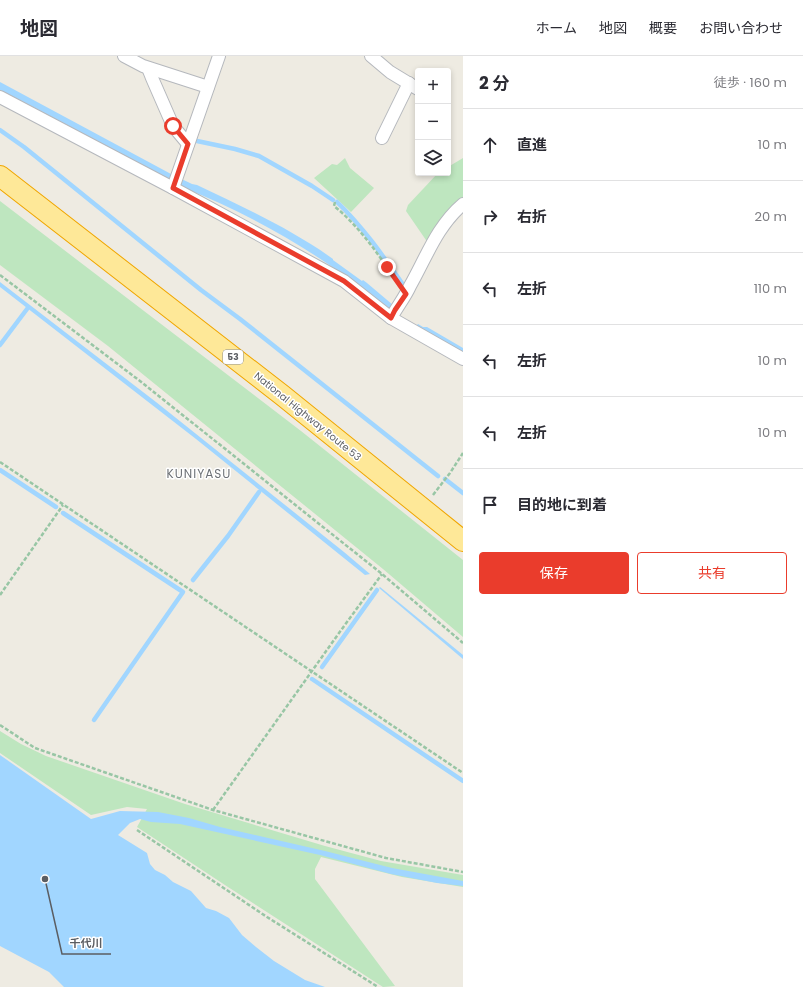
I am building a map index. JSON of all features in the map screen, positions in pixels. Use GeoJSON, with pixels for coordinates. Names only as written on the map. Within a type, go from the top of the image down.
{"type":"FeatureCollection","features":[{"type":"Feature","properties":{"kind":"highway","name":"National Highway Route 53"},"geometry":{"type":"LineString","coordinates":[[0,176],[282,395],[463,541]]}},
{"type":"Feature","properties":{"kind":"street"},"geometry":{"type":"LineString","coordinates":[[124,56],[208,87]]}},
{"type":"Feature","properties":{"kind":"street"},"geometry":{"type":"LineString","coordinates":[[173,188],[219,56]]}},
{"type":"Feature","properties":{"kind":"street"},"geometry":{"type":"LineString","coordinates":[[371,56],[390,72],[413,86],[382,138]]}},
{"type":"Feature","properties":{"kind":"street"},"geometry":{"type":"LineString","coordinates":[[145,63],[173,126],[188,144]]}},
{"type":"Feature","properties":{"kind":"street"},"geometry":{"type":"LineString","coordinates":[[0,97],[173,188],[344,281],[391,318],[463,359]]}},
{"type":"Feature","properties":{"kind":"street"},"geometry":{"type":"LineString","coordinates":[[391,318],[417,274],[432,242],[457,209],[463,204]]}},
{"type":"Feature","properties":{"kind":"path"},"geometry":{"type":"LineString","coordinates":[[336,202],[334,206],[352,223],[368,242],[406,294]]}},
{"type":"Feature","properties":{"kind":"path"},"geometry":{"type":"LineString","coordinates":[[0,275],[140,381],[382,574],[463,643]]}},
{"type":"Feature","properties":{"kind":"path"},"geometry":{"type":"LineString","coordinates":[[431,497],[450,473],[463,453]]}},
{"type":"Feature","properties":{"kind":"path"},"geometry":{"type":"LineString","coordinates":[[0,462],[312,670],[463,773]]}},
{"type":"Feature","properties":{"kind":"path"},"geometry":{"type":"LineString","coordinates":[[0,595],[63,505]]}},
{"type":"Feature","properties":{"kind":"path"},"geometry":{"type":"LineString","coordinates":[[213,810],[382,574]]}},
{"type":"Feature","properties":{"kind":"path"},"geometry":{"type":"LineString","coordinates":[[0,725],[35,748],[213,810],[386,858],[463,872]]}},
{"type":"Feature","properties":{"kind":"path"},"geometry":{"type":"LineString","coordinates":[[137,830],[267,917],[378,987]]}},
{"type":"Feature","properties":{"kind":"green space"},"geometry":{"type":"Polygon","coordinates":[[[345,158],[350,168],[374,188],[351,212],[314,178],[332,164],[337,165],[345,158]]]}},
{"type":"Feature","properties":{"kind":"green space"},"geometry":{"type":"Polygon","coordinates":[[[463,158],[463,200],[428,243],[406,211],[408,205],[435,176],[451,176],[451,165],[463,158]]]}},
{"type":"Feature","properties":{"kind":"green space"},"geometry":{"type":"Polygon","coordinates":[[[0,201],[301,431],[463,560],[463,637],[383,569],[108,346],[0,265],[0,201]]]}},
{"type":"Feature","properties":{"kind":"green space"},"geometry":{"type":"Polygon","coordinates":[[[0,731],[21,744],[46,756],[185,804],[325,846],[381,861],[463,875],[463,887],[402,877],[321,857],[315,869],[315,879],[395,986],[383,987],[137,827],[147,809],[127,807],[91,815],[0,753],[0,731]]]}},
{"type":"Feature","properties":{"kind":"water"},"geometry":{"type":"Polygon","coordinates":[[[0,82],[171,174],[197,185],[284,228],[317,248],[362,281],[363,280],[393,305],[389,310],[369,293],[334,268],[261,224],[171,182],[66,124],[0,90],[0,82]]]}},
{"type":"Feature","properties":{"kind":"water"},"geometry":{"type":"Polygon","coordinates":[[[0,282],[156,402],[370,574],[365,575],[196,439],[0,287],[0,282]]]}},
{"type":"Feature","properties":{"kind":"water"},"geometry":{"type":"Polygon","coordinates":[[[418,324],[423,327],[427,327],[463,348],[463,356],[415,327],[418,324]]]}},
{"type":"Feature","properties":{"kind":"water"},"geometry":{"type":"Polygon","coordinates":[[[380,587],[463,655],[463,659],[379,588],[380,587]]]}},
{"type":"Feature","properties":{"kind":"water"},"geometry":{"type":"Polygon","coordinates":[[[0,755],[91,819],[120,811],[158,812],[189,818],[220,827],[392,868],[463,881],[463,886],[437,883],[391,874],[320,855],[180,824],[151,822],[140,819],[130,823],[118,835],[147,853],[150,864],[155,870],[165,875],[173,882],[191,891],[206,908],[216,911],[229,918],[242,935],[274,961],[305,980],[325,987],[64,987],[49,972],[0,946],[0,755]]]}},
{"type":"Feature","properties":{"kind":"waterway"},"geometry":{"type":"LineString","coordinates":[[0,130],[24,147],[201,290],[240,319],[438,476]]}},
{"type":"Feature","properties":{"kind":"waterway"},"geometry":{"type":"LineString","coordinates":[[197,141],[259,156],[312,186],[333,200]]}},
{"type":"Feature","properties":{"kind":"waterway"},"geometry":{"type":"LineString","coordinates":[[337,202],[364,232],[404,286]]}},
{"type":"Feature","properties":{"kind":"waterway"},"geometry":{"type":"LineString","coordinates":[[0,345],[27,309]]}},
{"type":"Feature","properties":{"kind":"waterway"},"geometry":{"type":"LineString","coordinates":[[0,470],[56,507]]}},
{"type":"Feature","properties":{"kind":"waterway"},"geometry":{"type":"LineString","coordinates":[[445,479],[463,493]]}},
{"type":"Feature","properties":{"kind":"waterway"},"geometry":{"type":"LineString","coordinates":[[193,580],[228,536],[259,492]]}},
{"type":"Feature","properties":{"kind":"waterway"},"geometry":{"type":"LineString","coordinates":[[63,513],[183,592],[94,720]]}},
{"type":"Feature","properties":{"kind":"waterway"},"geometry":{"type":"LineString","coordinates":[[322,667],[377,590]]}},
{"type":"Feature","properties":{"kind":"waterway"},"geometry":{"type":"LineString","coordinates":[[312,679],[463,781]]}},
{"type":"Feature","properties":{"kind":"place","name":"千代川"},"geometry":{"type":"Point","coordinates":[45,879]}},
{"type":"Feature","properties":{"kind":"district","name":"KUNIYASU"},"geometry":{"type":"Point","coordinates":[199,474]}},
{"type":"Feature","properties":{"kind":"route"},"geometry":{"type":"LineString","coordinates":[[173,126],[188,144],[173,188],[344,281],[391,318],[406,294],[387,267]]}}]}
